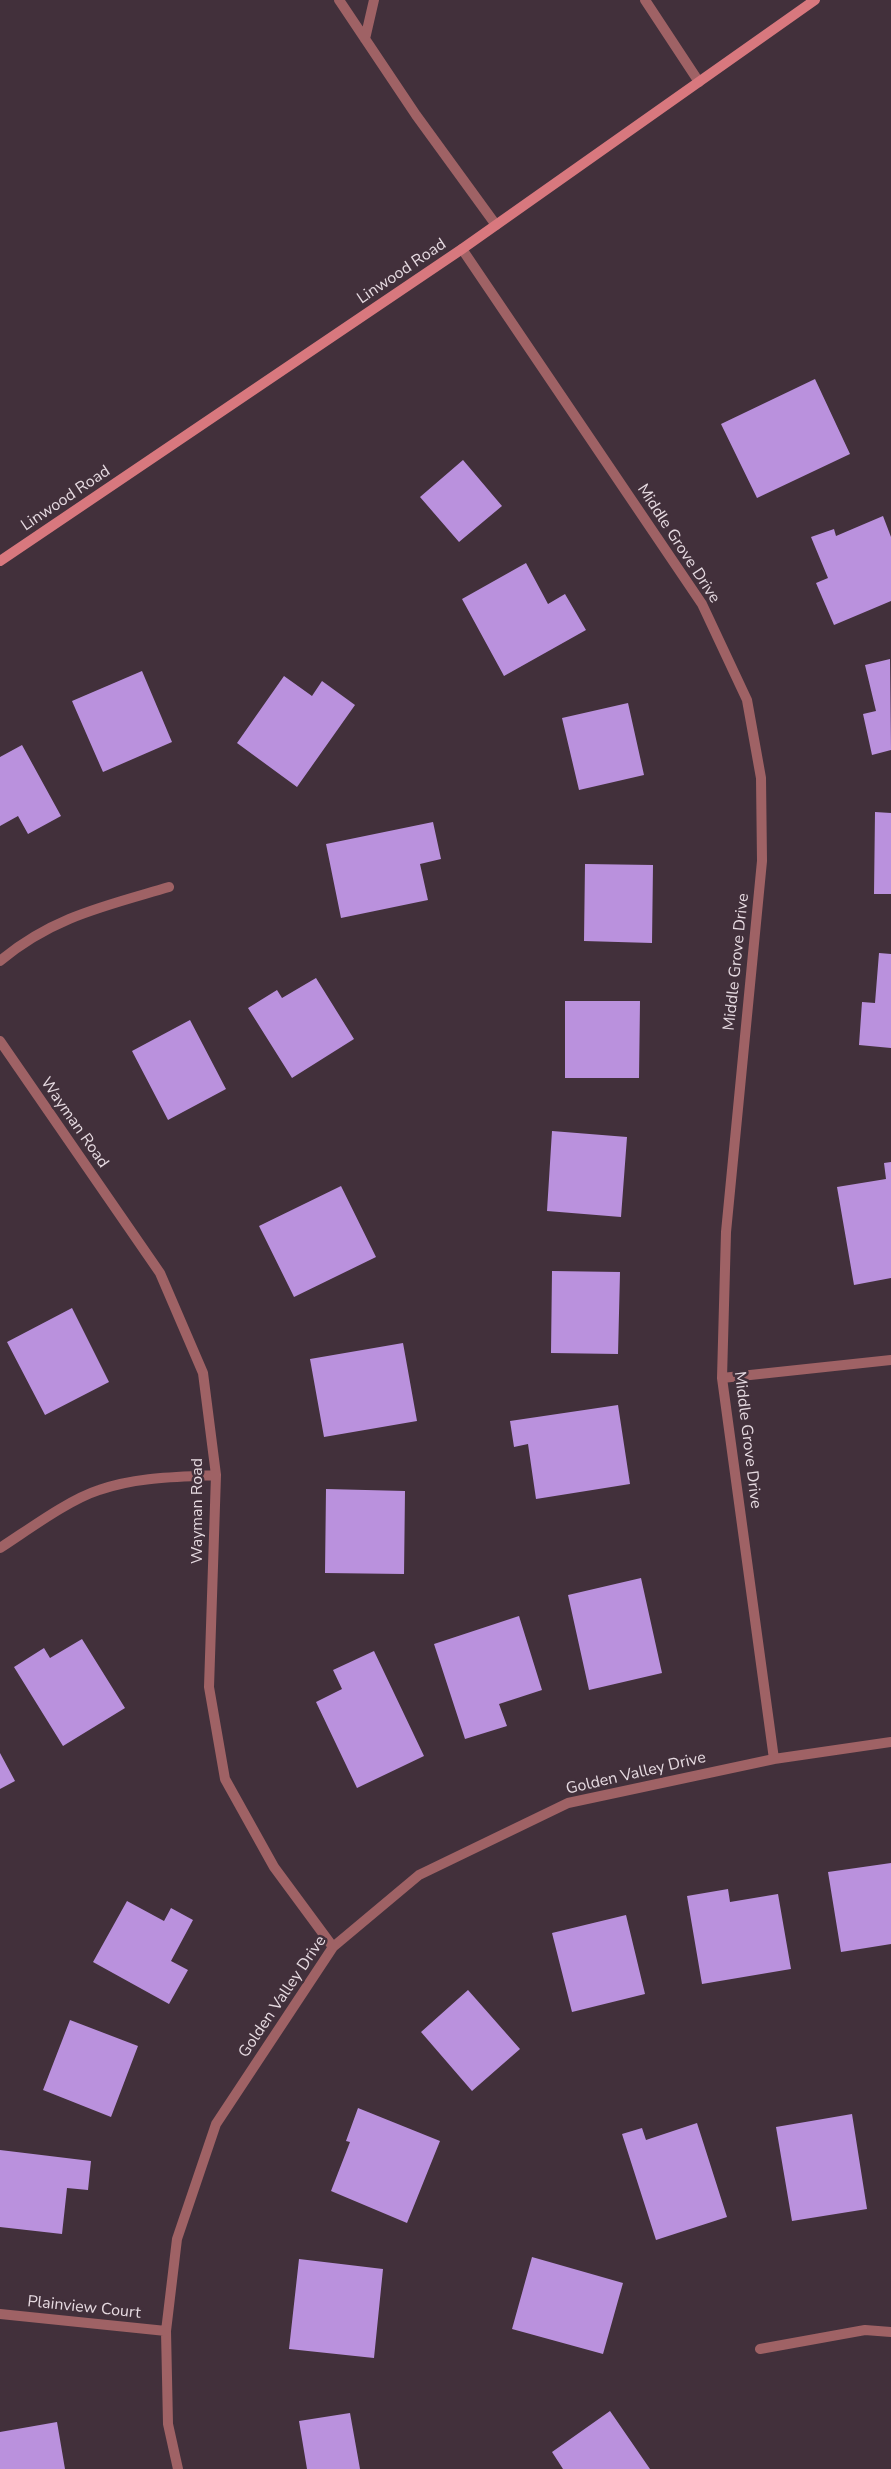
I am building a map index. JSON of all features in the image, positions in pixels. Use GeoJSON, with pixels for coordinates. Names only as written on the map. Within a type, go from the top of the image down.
{"type":"FeatureCollection","features":[{"type":"Feature","properties":{"kind":"street"},"geometry":{"type":"LineString","coordinates":[[338,0],[416,115],[496,225]]}},
{"type":"Feature","properties":{"kind":"street"},"geometry":{"type":"LineString","coordinates":[[365,39],[374,0]]}},
{"type":"Feature","properties":{"kind":"street"},"geometry":{"type":"LineString","coordinates":[[645,0],[699,82]]}},
{"type":"Feature","properties":{"kind":"street","name":"Linwood Road"},"geometry":{"type":"LineString","coordinates":[[0,561],[462,249],[815,0]]}},
{"type":"Feature","properties":{"kind":"street","name":"Middle Grove Drive"},"geometry":{"type":"LineString","coordinates":[[462,249],[702,604],[747,700],[761,778],[762,861],[726,1232],[722,1378],[774,1759]]}},
{"type":"Feature","properties":{"kind":"street"},"geometry":{"type":"LineString","coordinates":[[0,961],[21,943],[73,915],[169,887]]}},
{"type":"Feature","properties":{"kind":"street","name":"Wayman Road"},"geometry":{"type":"LineString","coordinates":[[0,1041],[160,1273],[203,1373],[216,1475],[209,1687],[225,1779],[274,1867],[332,1947]]}},
{"type":"Feature","properties":{"kind":"street"},"geometry":{"type":"LineString","coordinates":[[722,1378],[891,1360]]}},
{"type":"Feature","properties":{"kind":"street"},"geometry":{"type":"LineString","coordinates":[[0,1548],[54,1514],[98,1490],[140,1480],[216,1475]]}},
{"type":"Feature","properties":{"kind":"street","name":"Golden Valley Drive"},"geometry":{"type":"LineString","coordinates":[[178,2469],[168,2424],[166,2332],[177,2239],[216,2124],[332,1947],[419,1876],[568,1803],[774,1759],[891,1742]]}},
{"type":"Feature","properties":{"kind":"street","name":"Plainview Court"},"geometry":{"type":"LineString","coordinates":[[0,2314],[166,2332]]}},
{"type":"Feature","properties":{"kind":"street"},"geometry":{"type":"LineString","coordinates":[[760,2349],[865,2330],[891,2332]]}},
{"type":"Feature","properties":{"kind":"building"},"geometry":{"type":"Polygon","coordinates":[[[815,379],[850,454],[757,498],[721,424],[815,379]]]}},
{"type":"Feature","properties":{"kind":"building"},"geometry":{"type":"Polygon","coordinates":[[[463,460],[502,506],[459,542],[420,497],[463,460]]]}},
{"type":"Feature","properties":{"kind":"building"},"geometry":{"type":"Polygon","coordinates":[[[883,516],[891,537],[891,601],[834,625],[816,583],[828,578],[811,537],[834,529],[836,536],[883,516]]]}},
{"type":"Feature","properties":{"kind":"building"},"geometry":{"type":"Polygon","coordinates":[[[526,563],[548,604],[565,594],[586,630],[504,676],[462,599],[526,563]]]}},
{"type":"Feature","properties":{"kind":"building"},"geometry":{"type":"Polygon","coordinates":[[[890,659],[891,750],[872,755],[863,714],[876,711],[865,665],[890,659]]]}},
{"type":"Feature","properties":{"kind":"building"},"geometry":{"type":"Polygon","coordinates":[[[142,671],[172,742],[103,772],[72,701],[142,671]]]}},
{"type":"Feature","properties":{"kind":"building"},"geometry":{"type":"Polygon","coordinates":[[[284,676],[312,696],[322,681],[355,705],[297,787],[237,743],[284,676]]]}},
{"type":"Feature","properties":{"kind":"building"},"geometry":{"type":"Polygon","coordinates":[[[628,703],[644,775],[579,790],[562,718],[628,703]]]}},
{"type":"Feature","properties":{"kind":"building"},"geometry":{"type":"Polygon","coordinates":[[[22,745],[61,816],[28,834],[18,816],[0,826],[0,757],[22,745]]]}},
{"type":"Feature","properties":{"kind":"building"},"geometry":{"type":"Polygon","coordinates":[[[875,812],[891,813],[891,894],[874,894],[875,812]]]}},
{"type":"Feature","properties":{"kind":"building"},"geometry":{"type":"Polygon","coordinates":[[[433,822],[441,859],[420,864],[428,900],[341,918],[326,844],[433,822]]]}},
{"type":"Feature","properties":{"kind":"building"},"geometry":{"type":"Polygon","coordinates":[[[585,864],[653,865],[652,943],[584,941],[585,864]]]}},
{"type":"Feature","properties":{"kind":"building"},"geometry":{"type":"Polygon","coordinates":[[[879,953],[891,954],[891,1048],[859,1045],[862,1002],[875,1003],[879,953]]]}},
{"type":"Feature","properties":{"kind":"building"},"geometry":{"type":"Polygon","coordinates":[[[316,978],[354,1039],[292,1078],[248,1008],[277,990],[282,998],[316,978]]]}},
{"type":"Feature","properties":{"kind":"building"},"geometry":{"type":"Polygon","coordinates":[[[565,1001],[640,1001],[639,1078],[565,1078],[565,1001]]]}},
{"type":"Feature","properties":{"kind":"building"},"geometry":{"type":"Polygon","coordinates":[[[190,1020],[226,1089],[168,1120],[132,1051],[190,1020]]]}},
{"type":"Feature","properties":{"kind":"building"},"geometry":{"type":"Polygon","coordinates":[[[552,1131],[627,1137],[621,1217],[547,1211],[552,1131]]]}},
{"type":"Feature","properties":{"kind":"building"},"geometry":{"type":"Polygon","coordinates":[[[891,1162],[891,1278],[854,1285],[837,1187],[886,1179],[884,1163],[891,1162]]]}},
{"type":"Feature","properties":{"kind":"building"},"geometry":{"type":"Polygon","coordinates":[[[341,1186],[376,1257],[294,1297],[259,1226],[341,1186]]]}},
{"type":"Feature","properties":{"kind":"building"},"geometry":{"type":"Polygon","coordinates":[[[552,1271],[620,1272],[618,1354],[551,1353],[552,1271]]]}},
{"type":"Feature","properties":{"kind":"building"},"geometry":{"type":"Polygon","coordinates":[[[72,1308],[109,1382],[45,1415],[7,1342],[72,1308]]]}},
{"type":"Feature","properties":{"kind":"building"},"geometry":{"type":"Polygon","coordinates":[[[403,1343],[417,1421],[324,1437],[310,1359],[403,1343]]]}},
{"type":"Feature","properties":{"kind":"building"},"geometry":{"type":"Polygon","coordinates":[[[618,1405],[630,1484],[536,1499],[528,1444],[514,1447],[510,1421],[618,1405]]]}},
{"type":"Feature","properties":{"kind":"building"},"geometry":{"type":"Polygon","coordinates":[[[326,1489],[405,1491],[404,1574],[325,1573],[326,1489]]]}},
{"type":"Feature","properties":{"kind":"building"},"geometry":{"type":"Polygon","coordinates":[[[641,1578],[662,1673],[589,1690],[568,1595],[641,1578]]]}},
{"type":"Feature","properties":{"kind":"building"},"geometry":{"type":"Polygon","coordinates":[[[519,1616],[542,1690],[499,1704],[507,1726],[465,1739],[434,1644],[519,1616]]]}},
{"type":"Feature","properties":{"kind":"building"},"geometry":{"type":"Polygon","coordinates":[[[82,1639],[125,1708],[63,1746],[14,1667],[44,1648],[50,1658],[82,1639]]]}},
{"type":"Feature","properties":{"kind":"building"},"geometry":{"type":"Polygon","coordinates":[[[374,1651],[424,1756],[357,1788],[316,1702],[342,1689],[333,1670],[374,1651]]]}},
{"type":"Feature","properties":{"kind":"building"},"geometry":{"type":"Polygon","coordinates":[[[0,1753],[15,1781],[0,1789],[0,1753]]]}},
{"type":"Feature","properties":{"kind":"building"},"geometry":{"type":"Polygon","coordinates":[[[891,1863],[891,1944],[841,1952],[828,1872],[891,1863]]]}},
{"type":"Feature","properties":{"kind":"building"},"geometry":{"type":"Polygon","coordinates":[[[728,1889],[730,1902],[778,1894],[791,1969],[702,1984],[687,1896],[728,1889]]]}},
{"type":"Feature","properties":{"kind":"building"},"geometry":{"type":"Polygon","coordinates":[[[127,1901],[164,1921],[171,1908],[193,1920],[171,1961],[188,1970],[169,2004],[93,1962],[127,1901]]]}},
{"type":"Feature","properties":{"kind":"building"},"geometry":{"type":"Polygon","coordinates":[[[626,1915],[645,1994],[572,2012],[552,1933],[626,1915]]]}},
{"type":"Feature","properties":{"kind":"building"},"geometry":{"type":"Polygon","coordinates":[[[468,1990],[520,2049],[472,2091],[421,2032],[468,1990]]]}},
{"type":"Feature","properties":{"kind":"building"},"geometry":{"type":"Polygon","coordinates":[[[70,2020],[138,2046],[111,2117],[43,2090],[70,2020]]]}},
{"type":"Feature","properties":{"kind":"building"},"geometry":{"type":"Polygon","coordinates":[[[358,2108],[440,2141],[407,2223],[331,2191],[350,2142],[346,2141],[358,2108]]]}},
{"type":"Feature","properties":{"kind":"building"},"geometry":{"type":"Polygon","coordinates":[[[852,2114],[867,2209],[792,2221],[776,2127],[852,2114]]]}},
{"type":"Feature","properties":{"kind":"building"},"geometry":{"type":"Polygon","coordinates":[[[697,2123],[727,2217],[656,2240],[622,2134],[642,2128],[646,2140],[697,2123]]]}},
{"type":"Feature","properties":{"kind":"building"},"geometry":{"type":"Polygon","coordinates":[[[0,2150],[91,2161],[88,2190],[67,2188],[62,2234],[0,2227],[0,2150]]]}},
{"type":"Feature","properties":{"kind":"building"},"geometry":{"type":"Polygon","coordinates":[[[532,2257],[623,2283],[603,2354],[512,2329],[532,2257]]]}},
{"type":"Feature","properties":{"kind":"building"},"geometry":{"type":"Polygon","coordinates":[[[299,2259],[383,2269],[374,2358],[289,2349],[299,2259]]]}},
{"type":"Feature","properties":{"kind":"building"},"geometry":{"type":"Polygon","coordinates":[[[610,2411],[650,2469],[563,2469],[552,2452],[610,2411]]]}},
{"type":"Feature","properties":{"kind":"building"},"geometry":{"type":"Polygon","coordinates":[[[350,2413],[360,2469],[307,2469],[299,2421],[350,2413]]]}},
{"type":"Feature","properties":{"kind":"building"},"geometry":{"type":"Polygon","coordinates":[[[57,2422],[65,2469],[0,2469],[0,2432],[57,2422]]]}}]}
